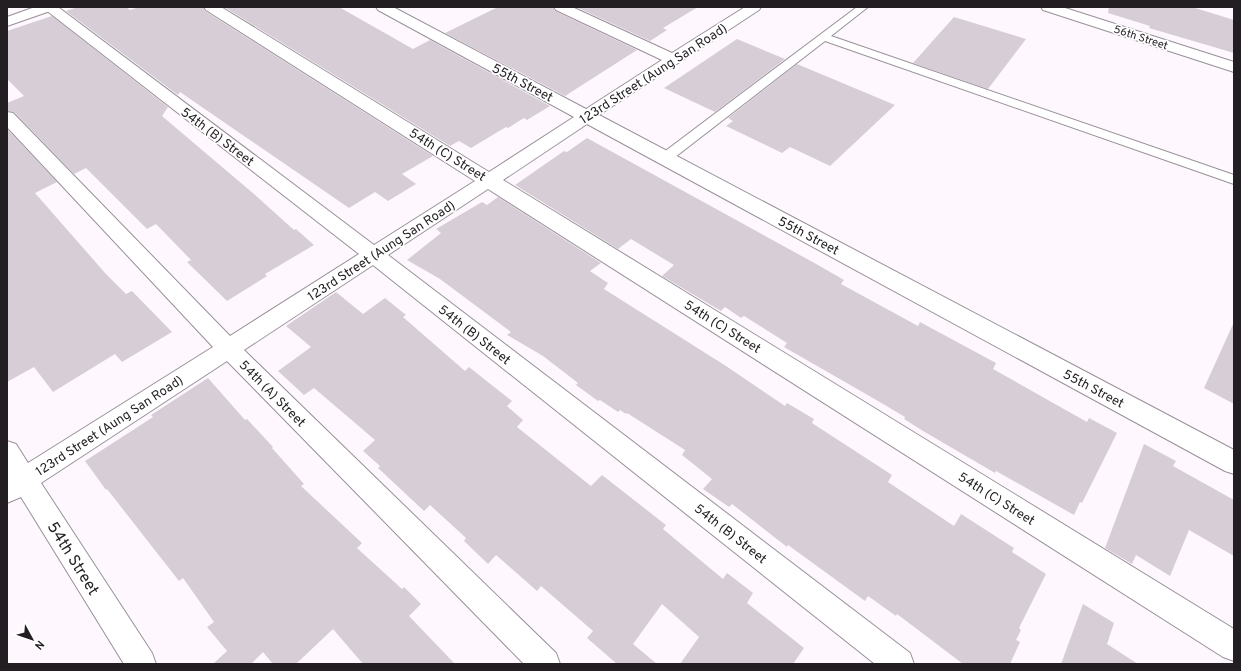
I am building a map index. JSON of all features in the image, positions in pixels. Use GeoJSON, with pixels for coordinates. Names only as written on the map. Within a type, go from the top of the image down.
{"type":"FeatureCollection","features":[{"type":"Feature","properties":{"kind":"street"},"geometry":{"type":"LineString","coordinates":[[7,22],[48,7]]}},
{"type":"Feature","properties":{"kind":"street","name":"54th (B) Street"},"geometry":{"type":"LineString","coordinates":[[48,7],[374,255],[899,664]]}},
{"type":"Feature","properties":{"kind":"street","name":"54th (C) Street"},"geometry":{"type":"LineString","coordinates":[[211,7],[1234,646]]}},
{"type":"Feature","properties":{"kind":"street","name":"55th Street"},"geometry":{"type":"LineString","coordinates":[[383,7],[1234,463]]}},
{"type":"Feature","properties":{"kind":"street"},"geometry":{"type":"LineString","coordinates":[[561,7],[672,59]]}},
{"type":"Feature","properties":{"kind":"street","name":"56th Street"},"geometry":{"type":"LineString","coordinates":[[1048,7],[1234,67]]}},
{"type":"Feature","properties":{"kind":"street","name":"123rd Street (Aung San Road)"},"geometry":{"type":"LineString","coordinates":[[16,485],[490,180],[672,59],[742,10]]}},
{"type":"Feature","properties":{"kind":"street","name":"54th (A) Street"},"geometry":{"type":"LineString","coordinates":[[7,117],[228,348],[545,664]]}},
{"type":"Feature","properties":{"kind":"street","name":"54th Street"},"geometry":{"type":"LineString","coordinates":[[7,452],[16,485],[141,664]]}},
{"type":"Feature","properties":{"kind":"lane"},"geometry":{"type":"LineString","coordinates":[[665,158],[863,7]]}},
{"type":"Feature","properties":{"kind":"lane"},"geometry":{"type":"LineString","coordinates":[[823,37],[1234,180]]}},
{"type":"Feature","properties":{"kind":"building"},"geometry":{"type":"Polygon","coordinates":[[[78,7],[126,7],[130,10],[139,7],[203,7],[205,11],[433,156],[402,174],[416,184],[388,201],[375,192],[349,208],[180,92],[178,95],[66,11],[78,7]]]}},
{"type":"Feature","properties":{"kind":"building"},"geometry":{"type":"Polygon","coordinates":[[[224,7],[339,7],[413,49],[430,40],[550,106],[527,120],[524,118],[508,128],[506,127],[471,148],[459,141],[450,146],[224,7]]]}},
{"type":"Feature","properties":{"kind":"building"},"geometry":{"type":"Polygon","coordinates":[[[498,7],[553,7],[555,11],[637,50],[565,96],[445,33],[498,7]]]}},
{"type":"Feature","properties":{"kind":"building"},"geometry":{"type":"Polygon","coordinates":[[[576,7],[698,7],[663,28],[667,30],[650,41],[576,7]]]}},
{"type":"Feature","properties":{"kind":"building"},"geometry":{"type":"Polygon","coordinates":[[[1109,7],[1192,7],[1234,20],[1234,53],[1149,28],[1150,26],[1108,13],[1109,7]]]}},
{"type":"Feature","properties":{"kind":"building"},"geometry":{"type":"Polygon","coordinates":[[[52,16],[168,107],[162,116],[294,230],[296,229],[314,245],[265,274],[267,276],[227,301],[187,262],[191,260],[156,224],[147,229],[86,168],[74,174],[14,112],[7,111],[7,103],[24,96],[7,79],[7,31],[52,16]]]}},
{"type":"Feature","properties":{"kind":"building"},"geometry":{"type":"Polygon","coordinates":[[[954,17],[1026,39],[988,89],[913,63],[954,17]]]}},
{"type":"Feature","properties":{"kind":"building"},"geometry":{"type":"Polygon","coordinates":[[[737,39],[785,59],[715,112],[664,88],[737,39]]]}},
{"type":"Feature","properties":{"kind":"building"},"geometry":{"type":"Polygon","coordinates":[[[797,64],[895,105],[830,166],[790,147],[782,153],[726,126],[733,121],[728,118],[797,64]]]}},
{"type":"Feature","properties":{"kind":"building"},"geometry":{"type":"Polygon","coordinates":[[[7,129],[57,182],[35,193],[106,274],[126,294],[132,291],[172,332],[122,362],[115,354],[53,392],[34,367],[7,382],[7,129]]]}},
{"type":"Feature","properties":{"kind":"building"},"geometry":{"type":"Polygon","coordinates":[[[587,138],[818,265],[844,280],[841,284],[918,326],[920,322],[996,363],[993,369],[1087,422],[1089,418],[1117,433],[1082,503],[1080,502],[1074,515],[996,471],[995,473],[923,431],[904,419],[905,417],[784,347],[787,343],[744,316],[741,318],[725,307],[721,311],[662,276],[674,265],[631,239],[618,249],[515,185],[564,151],[567,152],[587,138]]]}},
{"type":"Feature","properties":{"kind":"building"},"geometry":{"type":"Polygon","coordinates":[[[498,197],[601,263],[590,271],[608,283],[604,289],[726,366],[785,406],[787,403],[814,419],[812,423],[892,475],[888,482],[954,526],[961,514],[1014,548],[1012,552],[1046,574],[1019,628],[1021,630],[1016,640],[1020,642],[1010,664],[963,664],[897,614],[896,616],[868,596],[865,601],[788,545],[787,547],[732,504],[729,507],[703,489],[712,479],[682,455],[685,450],[627,413],[626,414],[620,410],[618,412],[600,400],[598,401],[576,385],[578,383],[543,356],[507,335],[511,332],[440,279],[407,260],[441,233],[436,229],[482,202],[487,205],[498,197]]]}},
{"type":"Feature","properties":{"kind":"building"},"geometry":{"type":"Polygon","coordinates":[[[336,292],[363,314],[385,298],[406,315],[403,317],[465,371],[469,367],[512,401],[507,406],[523,420],[517,427],[591,486],[602,475],[666,525],[663,529],[723,579],[727,573],[753,593],[747,603],[804,648],[793,664],[680,664],[699,637],[662,604],[633,644],[657,664],[617,664],[587,638],[593,631],[541,586],[537,591],[496,555],[488,564],[464,541],[466,538],[430,505],[424,511],[378,468],[380,466],[363,451],[375,440],[314,388],[304,395],[278,371],[311,347],[286,326],[336,292]]]}},
{"type":"Feature","properties":{"kind":"building"},"geometry":{"type":"Polygon","coordinates":[[[1234,322],[1234,404],[1204,388],[1234,322]]]}},
{"type":"Feature","properties":{"kind":"building"},"geometry":{"type":"Polygon","coordinates":[[[208,378],[245,420],[247,419],[273,447],[272,448],[304,484],[301,486],[362,543],[357,548],[402,589],[404,587],[421,604],[409,616],[455,664],[363,664],[333,629],[296,664],[273,664],[263,652],[251,664],[213,664],[227,651],[207,627],[214,622],[183,578],[179,581],[107,489],[106,490],[85,461],[153,417],[151,415],[208,378]]]}},
{"type":"Feature","properties":{"kind":"building"},"geometry":{"type":"Polygon","coordinates":[[[1144,444],[1176,461],[1173,466],[1234,500],[1234,556],[1189,530],[1170,576],[1136,555],[1132,564],[1105,548],[1144,444]]]}},
{"type":"Feature","properties":{"kind":"building"},"geometry":{"type":"Polygon","coordinates":[[[1083,604],[1114,623],[1107,644],[1138,664],[1061,664],[1083,604]]]}}]}
